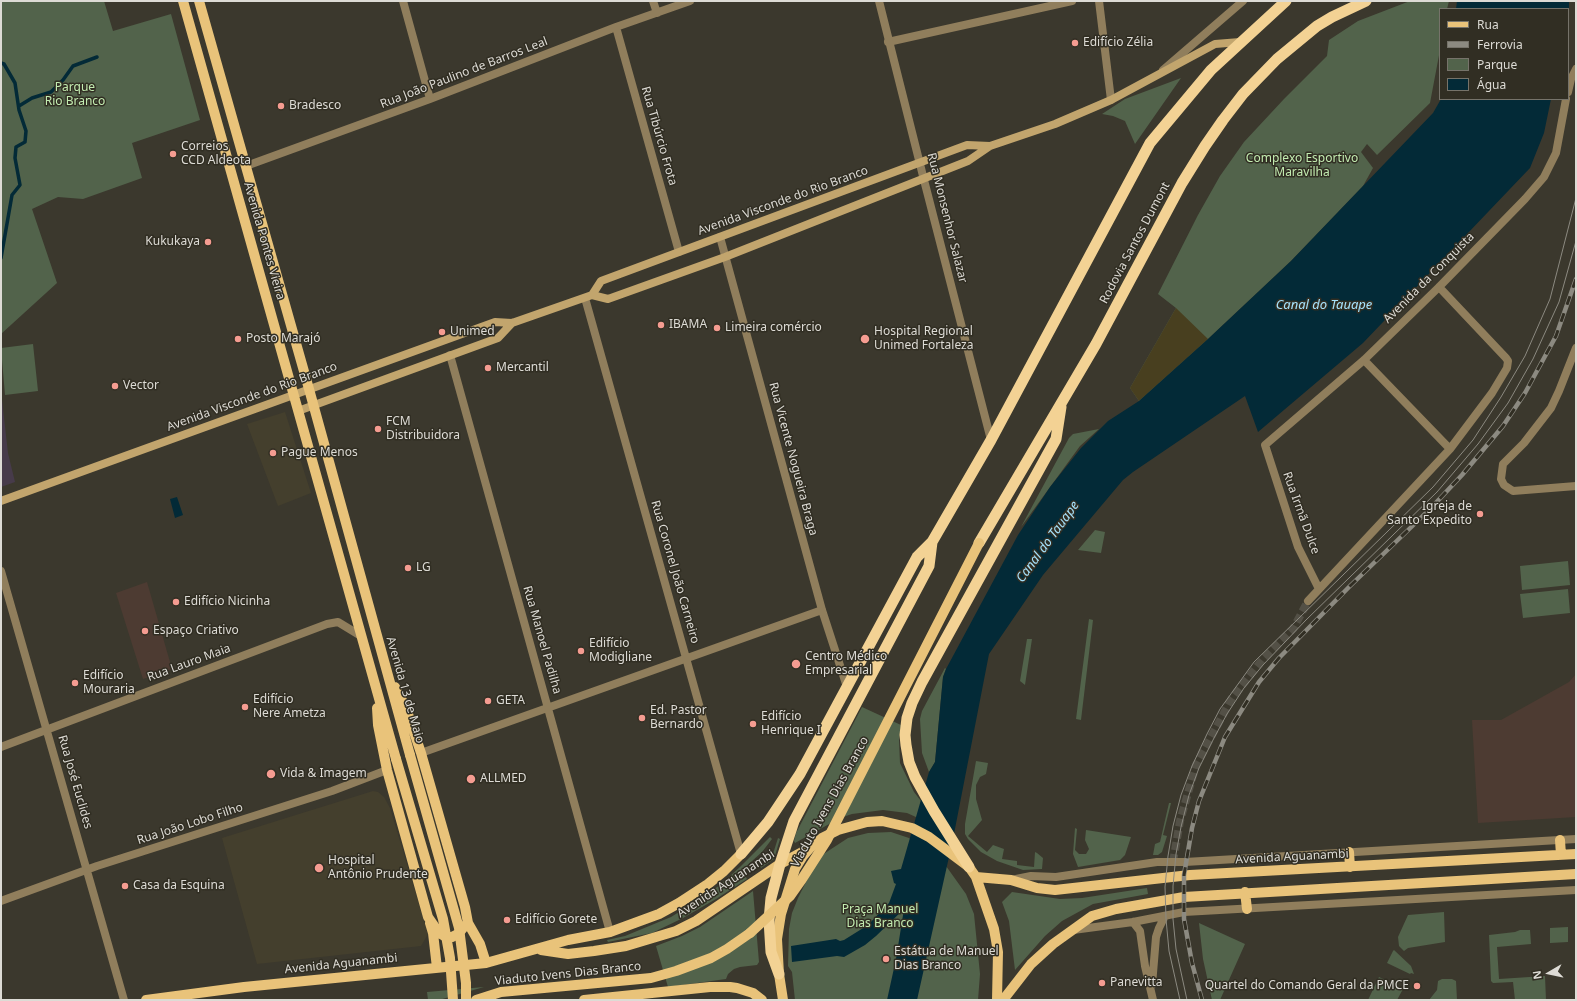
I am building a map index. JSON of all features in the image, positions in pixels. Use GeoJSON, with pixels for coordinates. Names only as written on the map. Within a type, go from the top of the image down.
{"type":"FeatureCollection","features":[{"type":"Feature","properties":{"kind":"highway"},"geometry":{"type":"LineString","coordinates":[[741,854],[764,828],[800,774],[917,557],[932,542],[991,440],[1150,143],[1211,70],[1286,1]]}},
{"type":"Feature","properties":{"kind":"highway","name":"Rodovia Santos Dumont"},"geometry":{"type":"LineString","coordinates":[[979,543],[1099,337],[1182,183],[1223,120],[1243,94],[1277,60],[1317,26],[1363,2]]}},
{"type":"Feature","properties":{"kind":"highway"},"geometry":{"type":"LineString","coordinates":[[970,867],[934,811],[915,777],[909,762],[906,745],[905,735],[907,718],[922,682],[1056,439],[1062,401]]}},
{"type":"Feature","properties":{"kind":"highway"},"geometry":{"type":"LineString","coordinates":[[779,974],[771,952],[769,920],[771,898],[794,821],[929,566],[932,542]]}},
{"type":"Feature","properties":{"kind":"main road","name":"Avenida Pontes Vieira"},"geometry":{"type":"LineString","coordinates":[[183,1],[294,395]]}},
{"type":"Feature","properties":{"kind":"main road","name":"Avenida Pontes Vieira"},"geometry":{"type":"LineString","coordinates":[[199,1],[309,389]]}},
{"type":"Feature","properties":{"kind":"main road","name":"Avenida Visconde do Rio Branco"},"geometry":{"type":"LineString","coordinates":[[1,501],[495,322],[512,323],[589,296],[608,299],[725,257],[924,180],[968,161],[990,146],[1056,124],[1112,100],[1215,44],[1240,42]]}},
{"type":"Feature","properties":{"kind":"main road","name":"Avenida Visconde do Rio Branco"},"geometry":{"type":"LineString","coordinates":[[589,296],[602,281],[679,252],[967,145],[990,146]]}},
{"type":"Feature","properties":{"kind":"main road","name":"Avenida Visconde do Rio Branco"},"geometry":{"type":"LineString","coordinates":[[298,411],[498,338],[512,323]]}},
{"type":"Feature","properties":{"kind":"main road","name":"Avenida 13 de Maio"},"geometry":{"type":"LineString","coordinates":[[309,389],[386,671],[453,903],[459,928],[465,976],[466,1000]]}},
{"type":"Feature","properties":{"kind":"main road"},"geometry":{"type":"LineString","coordinates":[[294,395],[376,692],[443,919],[449,951],[453,1000]]}},
{"type":"Feature","properties":{"kind":"main road","name":"Viaduto Ivens Dias Branco"},"geometry":{"type":"LineString","coordinates":[[476,1000],[501,992],[651,978],[676,971],[711,958],[727,949],[750,933],[772,914],[790,896],[827,840],[979,543]]}},
{"type":"Feature","properties":{"kind":"main road"},"geometry":{"type":"LineString","coordinates":[[386,671],[406,708],[421,752],[465,907],[468,923],[480,944],[486,963]]}},
{"type":"Feature","properties":{"kind":"main road"},"geometry":{"type":"LineString","coordinates":[[376,692],[378,725],[387,770],[433,934],[437,968]]}},
{"type":"Feature","properties":{"kind":"main road"},"geometry":{"type":"LineString","coordinates":[[783,1000],[779,974],[777,939],[781,914],[795,869],[803,856],[822,838],[838,830],[867,822],[882,821],[912,828],[929,837],[970,867],[976,877],[992,923],[998,952],[997,1000]]}},
{"type":"Feature","properties":{"kind":"main road"},"geometry":{"type":"LineString","coordinates":[[1560,840],[1561,855]]}},
{"type":"Feature","properties":{"kind":"main road","name":"Avenida Aguanambi"},"geometry":{"type":"LineString","coordinates":[[537,949],[568,954],[594,951],[626,946],[676,931],[696,921],[799,852],[810,848]]}},
{"type":"Feature","properties":{"kind":"main road"},"geometry":{"type":"LineString","coordinates":[[1349,852],[1350,867]]}},
{"type":"Feature","properties":{"kind":"main road","name":"Avenida Aguanambi"},"geometry":{"type":"LineString","coordinates":[[146,1000],[244,987],[486,963],[568,940],[610,932],[659,914],[708,884],[741,854]]}},
{"type":"Feature","properties":{"kind":"main road","name":"Avenida Aguanambi"},"geometry":{"type":"LineString","coordinates":[[976,877],[1011,880],[1037,888],[1055,890],[1190,874],[1350,867],[1576,854]]}},
{"type":"Feature","properties":{"kind":"main road"},"geometry":{"type":"LineString","coordinates":[[1003,1000],[1031,964],[1053,944],[1092,916],[1116,909],[1184,897],[1245,892],[1576,874]]}},
{"type":"Feature","properties":{"kind":"main road"},"geometry":{"type":"LineString","coordinates":[[1245,892],[1247,909]]}},
{"type":"Feature","properties":{"kind":"main road"},"geometry":{"type":"LineString","coordinates":[[428,918],[439,933],[446,937],[452,937],[458,934],[463,928],[465,907]]}},
{"type":"Feature","properties":{"kind":"main road"},"geometry":{"type":"LineString","coordinates":[[584,1000],[723,987],[737,988],[753,993],[762,1000]]}},
{"type":"Feature","properties":{"kind":"street"},"geometry":{"type":"LineString","coordinates":[[403,1],[430,99]]}},
{"type":"Feature","properties":{"kind":"street"},"geometry":{"type":"LineString","coordinates":[[653,1],[657,14]]}},
{"type":"Feature","properties":{"kind":"street","name":"Rua João Paulino de Barros Leal"},"geometry":{"type":"LineString","coordinates":[[246,166],[430,99],[616,27],[657,14],[690,1]]}},
{"type":"Feature","properties":{"kind":"street","name":"Rua Monsenhor Salazar"},"geometry":{"type":"LineString","coordinates":[[879,1],[888,42],[991,440]]}},
{"type":"Feature","properties":{"kind":"street"},"geometry":{"type":"LineString","coordinates":[[888,42],[1072,1]]}},
{"type":"Feature","properties":{"kind":"street"},"geometry":{"type":"LineString","coordinates":[[1099,1],[1112,100]]}},
{"type":"Feature","properties":{"kind":"street","name":"Avenida Visconde do Rio Branco"},"geometry":{"type":"LineString","coordinates":[[1156,76],[1243,1]]}},
{"type":"Feature","properties":{"kind":"street","name":"Rua Tibúrcio Frota"},"geometry":{"type":"LineString","coordinates":[[616,27],[679,252]]}},
{"type":"Feature","properties":{"kind":"street"},"geometry":{"type":"LineString","coordinates":[[1569,88],[1571,79],[1576,70]]}},
{"type":"Feature","properties":{"kind":"street","name":"Avenida da Conquista"},"geometry":{"type":"LineString","coordinates":[[1265,445],[1364,360],[1439,287],[1525,199],[1544,177],[1556,153],[1566,100]]}},
{"type":"Feature","properties":{"kind":"street","name":"Rua Vicente Nogueira Braga"},"geometry":{"type":"LineString","coordinates":[[720,237],[822,610],[847,686]]}},
{"type":"Feature","properties":{"kind":"street"},"geometry":{"type":"LineString","coordinates":[[1308,601],[1450,449],[1492,393],[1507,368],[1508,361],[1506,358],[1439,287]]}},
{"type":"Feature","properties":{"kind":"street","name":"Rua Coronel João Carneiro"},"geometry":{"type":"LineString","coordinates":[[589,296],[741,854]]}},
{"type":"Feature","properties":{"kind":"street"},"geometry":{"type":"LineString","coordinates":[[1576,348],[1551,408],[1524,443],[1503,464],[1501,479],[1504,485],[1513,491],[1576,486]]}},
{"type":"Feature","properties":{"kind":"street","name":"Rua Manoel Padilha"},"geometry":{"type":"LineString","coordinates":[[450,355],[610,932]]}},
{"type":"Feature","properties":{"kind":"street"},"geometry":{"type":"LineString","coordinates":[[1364,360],[1450,449]]}},
{"type":"Feature","properties":{"kind":"street","name":"Rua Irmã Dulce"},"geometry":{"type":"LineString","coordinates":[[1265,445],[1298,547],[1319,589]]}},
{"type":"Feature","properties":{"kind":"street","name":"Rua José Euclides"},"geometry":{"type":"LineString","coordinates":[[1,571],[124,1000]]}},
{"type":"Feature","properties":{"kind":"street"},"geometry":{"type":"LineString","coordinates":[[421,752],[822,610]]}},
{"type":"Feature","properties":{"kind":"street","name":"Rua Lauro Maia"},"geometry":{"type":"LineString","coordinates":[[1,747],[327,624],[338,622],[361,636]]}},
{"type":"Feature","properties":{"kind":"street","name":"Rua João Lobo Filho"},"geometry":{"type":"LineString","coordinates":[[1,901],[87,870],[332,791],[387,770]]}},
{"type":"Feature","properties":{"kind":"street","name":"Avenida Aguanambi"},"geometry":{"type":"LineString","coordinates":[[1011,880],[1031,876],[1056,876],[1156,862],[1185,862],[1576,839]]}},
{"type":"Feature","properties":{"kind":"street"},"geometry":{"type":"LineString","coordinates":[[1072,930],[1133,922],[1184,912],[1576,890]]}},
{"type":"Feature","properties":{"kind":"street"},"geometry":{"type":"LineString","coordinates":[[1152,996],[1156,937],[1165,916]]}},
{"type":"Feature","properties":{"kind":"street"},"geometry":{"type":"LineString","coordinates":[[1133,922],[1140,931],[1145,966],[1152,996]]}},
{"type":"Feature","properties":{"kind":"shaded area"},"geometry":{"type":"Polygon","coordinates":[[[1,391],[8,453],[15,482],[1,487],[1,391]]]}},
{"type":"Feature","properties":{"kind":"shaded area"},"geometry":{"type":"Polygon","coordinates":[[[285,412],[311,493],[278,506],[247,424],[285,412]]]}},
{"type":"Feature","properties":{"kind":"shaded area","name":"Espaço Criativo"},"geometry":{"type":"Polygon","coordinates":[[[147,582],[172,669],[143,679],[116,593],[147,582]]]}},
{"type":"Feature","properties":{"kind":"shaded area"},"geometry":{"type":"Polygon","coordinates":[[[1576,674],[1576,817],[1478,823],[1472,720],[1501,720],[1569,682],[1576,674]]]}},
{"type":"Feature","properties":{"kind":"shaded area","name":"Hospital Antônio Prudente"},"geometry":{"type":"Polygon","coordinates":[[[373,791],[378,792],[384,797],[390,808],[428,934],[421,946],[257,964],[222,838],[373,791]]]}},
{"type":"Feature","properties":{"kind":"green space","name":"Parque Rio Branco"},"geometry":{"type":"Polygon","coordinates":[[[1,1],[104,1],[113,31],[171,14],[200,120],[132,143],[142,178],[83,199],[58,197],[32,209],[57,283],[1,334],[1,1]]]}},
{"type":"Feature","properties":{"kind":"green space","name":"Complexo Esportivo Maravilha"},"geometry":{"type":"Polygon","coordinates":[[[1410,1],[1449,1],[1447,8],[1439,8],[1439,55],[1430,103],[1377,155],[1367,144],[1361,152],[1373,168],[1363,186],[1291,261],[1139,401],[1130,388],[1176,308],[1158,294],[1198,215],[1220,176],[1244,142],[1327,56],[1329,40],[1358,21],[1410,1]]]}},
{"type":"Feature","properties":{"kind":"green space"},"geometry":{"type":"Polygon","coordinates":[[[1181,78],[1135,144],[1125,121],[1113,116],[1102,114],[1125,99],[1181,78]]]}},
{"type":"Feature","properties":{"kind":"green space"},"geometry":{"type":"Polygon","coordinates":[[[33,344],[38,391],[5,395],[1,348],[33,344]]]}},
{"type":"Feature","properties":{"kind":"green space"},"geometry":{"type":"Polygon","coordinates":[[[1099,429],[1080,446],[1021,527],[1069,438],[1073,434],[1099,429]]]}},
{"type":"Feature","properties":{"kind":"green space"},"geometry":{"type":"Polygon","coordinates":[[[1095,530],[1105,532],[1101,553],[1078,550],[1095,530]]]}},
{"type":"Feature","properties":{"kind":"green space"},"geometry":{"type":"Polygon","coordinates":[[[1568,561],[1570,585],[1522,590],[1520,566],[1568,561]]]}},
{"type":"Feature","properties":{"kind":"green space"},"geometry":{"type":"Polygon","coordinates":[[[1568,589],[1570,613],[1523,618],[1520,594],[1568,589]]]}},
{"type":"Feature","properties":{"kind":"green space"},"geometry":{"type":"Polygon","coordinates":[[[1089,619],[1093,620],[1081,720],[1076,719],[1089,619]]]}},
{"type":"Feature","properties":{"kind":"green space"},"geometry":{"type":"Polygon","coordinates":[[[1027,639],[1032,639],[1025,685],[1020,681],[1027,639]]]}},
{"type":"Feature","properties":{"kind":"green space"},"geometry":{"type":"Polygon","coordinates":[[[945,668],[935,762],[929,772],[922,753],[920,719],[922,711],[945,668]]]}},
{"type":"Feature","properties":{"kind":"green space"},"geometry":{"type":"Polygon","coordinates":[[[862,707],[901,725],[899,740],[900,763],[914,792],[931,814],[927,822],[907,813],[883,810],[852,814],[840,818],[795,843],[796,833],[862,707]]]}},
{"type":"Feature","properties":{"kind":"green space"},"geometry":{"type":"Polygon","coordinates":[[[976,761],[988,763],[986,774],[980,777],[976,785],[976,799],[982,820],[968,836],[987,852],[993,845],[1004,849],[1002,859],[1017,861],[1017,865],[1034,867],[1035,852],[1043,858],[1042,869],[1023,870],[997,861],[981,852],[968,839],[965,834],[965,824],[976,761]]]}},
{"type":"Feature","properties":{"kind":"green space"},"geometry":{"type":"Polygon","coordinates":[[[1169,803],[1171,803],[1163,835],[1167,836],[1162,852],[1158,855],[1153,855],[1155,844],[1160,842],[1169,803]]]}},
{"type":"Feature","properties":{"kind":"green space"},"geometry":{"type":"Polygon","coordinates":[[[1075,828],[1077,829],[1075,850],[1079,854],[1086,854],[1089,849],[1085,840],[1086,830],[1131,837],[1125,855],[1120,860],[1078,867],[1073,854],[1075,828]]]}},
{"type":"Feature","properties":{"kind":"green space","name":"Praça Manuel Dias Branco"},"geometry":{"type":"Polygon","coordinates":[[[891,832],[909,838],[946,866],[966,894],[974,914],[980,974],[978,1000],[795,1000],[792,972],[788,966],[789,929],[792,913],[810,874],[822,855],[848,838],[868,833],[891,832]]]}},
{"type":"Feature","properties":{"kind":"green space"},"geometry":{"type":"Polygon","coordinates":[[[770,837],[772,839],[762,852],[742,870],[747,879],[683,918],[652,933],[608,942],[607,940],[625,936],[671,917],[700,899],[720,885],[770,837]]]}},
{"type":"Feature","properties":{"kind":"green space"},"geometry":{"type":"Polygon","coordinates":[[[778,838],[780,839],[774,859],[761,868],[759,865],[773,854],[778,838]]]}},
{"type":"Feature","properties":{"kind":"green space"},"geometry":{"type":"Polygon","coordinates":[[[1147,888],[1148,894],[1093,904],[1062,921],[1045,936],[1015,970],[1009,921],[1002,902],[1012,892],[1060,899],[1082,898],[1147,888]]]}},
{"type":"Feature","properties":{"kind":"green space"},"geometry":{"type":"Polygon","coordinates":[[[753,891],[759,962],[757,965],[734,969],[728,974],[726,979],[668,987],[656,946],[700,927],[753,891]]]}},
{"type":"Feature","properties":{"kind":"green space"},"geometry":{"type":"Polygon","coordinates":[[[1444,912],[1445,942],[1408,948],[1404,951],[1399,946],[1398,937],[1408,915],[1444,912]]]}},
{"type":"Feature","properties":{"kind":"green space"},"geometry":{"type":"Polygon","coordinates":[[[1199,923],[1245,944],[1220,1000],[1212,1000],[1203,959],[1199,923]]]}},
{"type":"Feature","properties":{"kind":"green space"},"geometry":{"type":"Polygon","coordinates":[[[1568,927],[1568,942],[1550,943],[1550,928],[1568,927]]]}},
{"type":"Feature","properties":{"kind":"green space"},"geometry":{"type":"Polygon","coordinates":[[[1520,930],[1530,930],[1531,944],[1497,947],[1499,979],[1545,976],[1546,1000],[1515,1000],[1513,982],[1493,983],[1491,981],[1489,935],[1520,930]]]}},
{"type":"Feature","properties":{"kind":"green space"},"geometry":{"type":"Polygon","coordinates":[[[1394,950],[1411,966],[1414,974],[1410,974],[1387,963],[1394,950]]]}},
{"type":"Feature","properties":{"kind":"green space"},"geometry":{"type":"Polygon","coordinates":[[[1379,977],[1403,989],[1397,1000],[1368,1000],[1379,977]]]}},
{"type":"Feature","properties":{"kind":"green space"},"geometry":{"type":"Polygon","coordinates":[[[1442,979],[1452,979],[1456,981],[1457,1000],[1429,1000],[1437,990],[1438,981],[1442,979]]]}},
{"type":"Feature","properties":{"kind":"green space"},"geometry":{"type":"Polygon","coordinates":[[[484,987],[439,1000],[428,1000],[427,992],[484,987]]]}},
{"type":"Feature","properties":{"kind":"sand"},"geometry":{"type":"Polygon","coordinates":[[[1176,308],[1208,339],[1139,401],[1130,388],[1176,308]]]}},
{"type":"Feature","properties":{"kind":"water"},"geometry":{"type":"Polygon","coordinates":[[[1457,1],[1569,1],[1569,8],[1456,8],[1457,1]]]}},
{"type":"Feature","properties":{"kind":"water","name":"Canal do Tauape"},"geometry":{"type":"Polygon","coordinates":[[[1440,100],[1551,100],[1544,133],[1530,168],[1363,343],[1258,432],[1245,396],[1133,472],[1123,480],[1043,575],[989,654],[953,839],[917,1000],[887,1000],[896,959],[904,909],[865,945],[844,957],[837,956],[792,962],[791,946],[836,939],[840,941],[844,940],[868,925],[889,903],[896,884],[894,883],[891,871],[901,869],[929,772],[935,762],[943,677],[946,669],[1018,535],[1050,487],[1081,448],[1108,421],[1139,401],[1291,261],[1433,113],[1440,100]]]}},
{"type":"Feature","properties":{"kind":"water"},"geometry":{"type":"Polygon","coordinates":[[[177,497],[183,515],[175,518],[170,499],[177,497]]]}},
{"type":"Feature","properties":{"kind":"waterway"},"geometry":{"type":"LineString","coordinates":[[19,106],[32,98],[51,92],[63,80],[73,66],[97,57]]}},
{"type":"Feature","properties":{"kind":"waterway"},"geometry":{"type":"LineString","coordinates":[[1,63],[4,64],[15,83],[19,110],[26,131],[25,142],[16,147],[15,158],[20,185],[12,195],[1,258]]}},
{"type":"Feature","properties":{"kind":"tunnel"},"geometry":{"type":"LineString","coordinates":[[1173,862],[1180,821],[1196,765],[1232,698],[1263,659],[1293,629],[1308,601]]}},
{"type":"Feature","properties":{"kind":"tram line"},"geometry":{"type":"LineString","coordinates":[[1180,1000],[1169,951],[1166,919],[1165,887],[1168,856],[1173,826],[1181,795],[1192,766],[1207,734],[1220,709],[1254,662],[1433,487],[1473,440],[1525,356],[1550,299],[1576,198]]}},
{"type":"Feature","properties":{"kind":"tram line"},"geometry":{"type":"LineString","coordinates":[[1187,1000],[1176,949],[1173,919],[1173,886],[1176,854],[1189,795],[1199,768],[1214,738],[1227,714],[1244,688],[1263,665],[1306,620],[1437,492],[1478,444],[1508,403],[1533,359],[1559,302],[1576,241]]}},
{"type":"Feature","properties":{"kind":"railway"},"geometry":{"type":"LineString","coordinates":[[1202,1000],[1192,963],[1184,919],[1184,875],[1192,828],[1199,801],[1225,737],[1259,682],[1279,658],[1350,586],[1431,508],[1462,475],[1503,426],[1525,393],[1556,336],[1576,279]]}},
{"type":"Feature","properties":{"kind":"place","name":"Edifício Zélia"},"geometry":{"type":"Point","coordinates":[1075,43]}},
{"type":"Feature","properties":{"kind":"place","name":"Bradesco"},"geometry":{"type":"Point","coordinates":[281,106]}},
{"type":"Feature","properties":{"kind":"place","name":"Correios CCD Aldeota"},"geometry":{"type":"Point","coordinates":[173,154]}},
{"type":"Feature","properties":{"kind":"place","name":"Kukukaya"},"geometry":{"type":"Point","coordinates":[208,242]}},
{"type":"Feature","properties":{"kind":"place","name":"IBAMA"},"geometry":{"type":"Point","coordinates":[661,325]}},
{"type":"Feature","properties":{"kind":"place","name":"Limeira comércio"},"geometry":{"type":"Point","coordinates":[717,328]}},
{"type":"Feature","properties":{"kind":"place","name":"Unimed"},"geometry":{"type":"Point","coordinates":[442,332]}},
{"type":"Feature","properties":{"kind":"place","name":"Posto Marajó"},"geometry":{"type":"Point","coordinates":[238,339]}},
{"type":"Feature","properties":{"kind":"place","name":"Hospital Regional Unimed Fortaleza"},"geometry":{"type":"Point","coordinates":[865,339]}},
{"type":"Feature","properties":{"kind":"place","name":"Mercantil"},"geometry":{"type":"Point","coordinates":[488,368]}},
{"type":"Feature","properties":{"kind":"place","name":"Vector"},"geometry":{"type":"Point","coordinates":[115,386]}},
{"type":"Feature","properties":{"kind":"place","name":"FCM Distribuidora"},"geometry":{"type":"Point","coordinates":[378,429]}},
{"type":"Feature","properties":{"kind":"place","name":"Pague Menos"},"geometry":{"type":"Point","coordinates":[273,453]}},
{"type":"Feature","properties":{"kind":"place","name":"Igreja de Santo Expedito"},"geometry":{"type":"Point","coordinates":[1480,514]}},
{"type":"Feature","properties":{"kind":"place","name":"LG"},"geometry":{"type":"Point","coordinates":[408,568]}},
{"type":"Feature","properties":{"kind":"place","name":"Edifício Nicinha"},"geometry":{"type":"Point","coordinates":[176,602]}},
{"type":"Feature","properties":{"kind":"place","name":"Espaço Criativo"},"geometry":{"type":"Point","coordinates":[145,631]}},
{"type":"Feature","properties":{"kind":"place","name":"Edifício Modigliane"},"geometry":{"type":"Point","coordinates":[581,651]}},
{"type":"Feature","properties":{"kind":"place","name":"Centro Médico Empresarial"},"geometry":{"type":"Point","coordinates":[796,664]}},
{"type":"Feature","properties":{"kind":"place","name":"Edifício Mouraria"},"geometry":{"type":"Point","coordinates":[75,683]}},
{"type":"Feature","properties":{"kind":"place","name":"GETA"},"geometry":{"type":"Point","coordinates":[488,701]}},
{"type":"Feature","properties":{"kind":"place","name":"Edifício Nere Ametza"},"geometry":{"type":"Point","coordinates":[245,707]}},
{"type":"Feature","properties":{"kind":"place","name":"Ed. Pastor Bernardo"},"geometry":{"type":"Point","coordinates":[642,718]}},
{"type":"Feature","properties":{"kind":"place","name":"Edifício Henrique I"},"geometry":{"type":"Point","coordinates":[753,724]}},
{"type":"Feature","properties":{"kind":"place","name":"Vida & Imagem"},"geometry":{"type":"Point","coordinates":[271,774]}},
{"type":"Feature","properties":{"kind":"place","name":"ALLMED"},"geometry":{"type":"Point","coordinates":[471,779]}},
{"type":"Feature","properties":{"kind":"place","name":"Hospital Antônio Prudente"},"geometry":{"type":"Point","coordinates":[319,868]}},
{"type":"Feature","properties":{"kind":"place","name":"Casa da Esquina"},"geometry":{"type":"Point","coordinates":[125,886]}},
{"type":"Feature","properties":{"kind":"place","name":"Edifício Gorete"},"geometry":{"type":"Point","coordinates":[507,920]}},
{"type":"Feature","properties":{"kind":"place","name":"Estátua de Manuel Dias Branco"},"geometry":{"type":"Point","coordinates":[886,959]}},
{"type":"Feature","properties":{"kind":"place","name":"Panevitta"},"geometry":{"type":"Point","coordinates":[1102,983]}},
{"type":"Feature","properties":{"kind":"place","name":"Quartel do Comando Geral da PMCE"},"geometry":{"type":"Point","coordinates":[1417,986]}}]}
